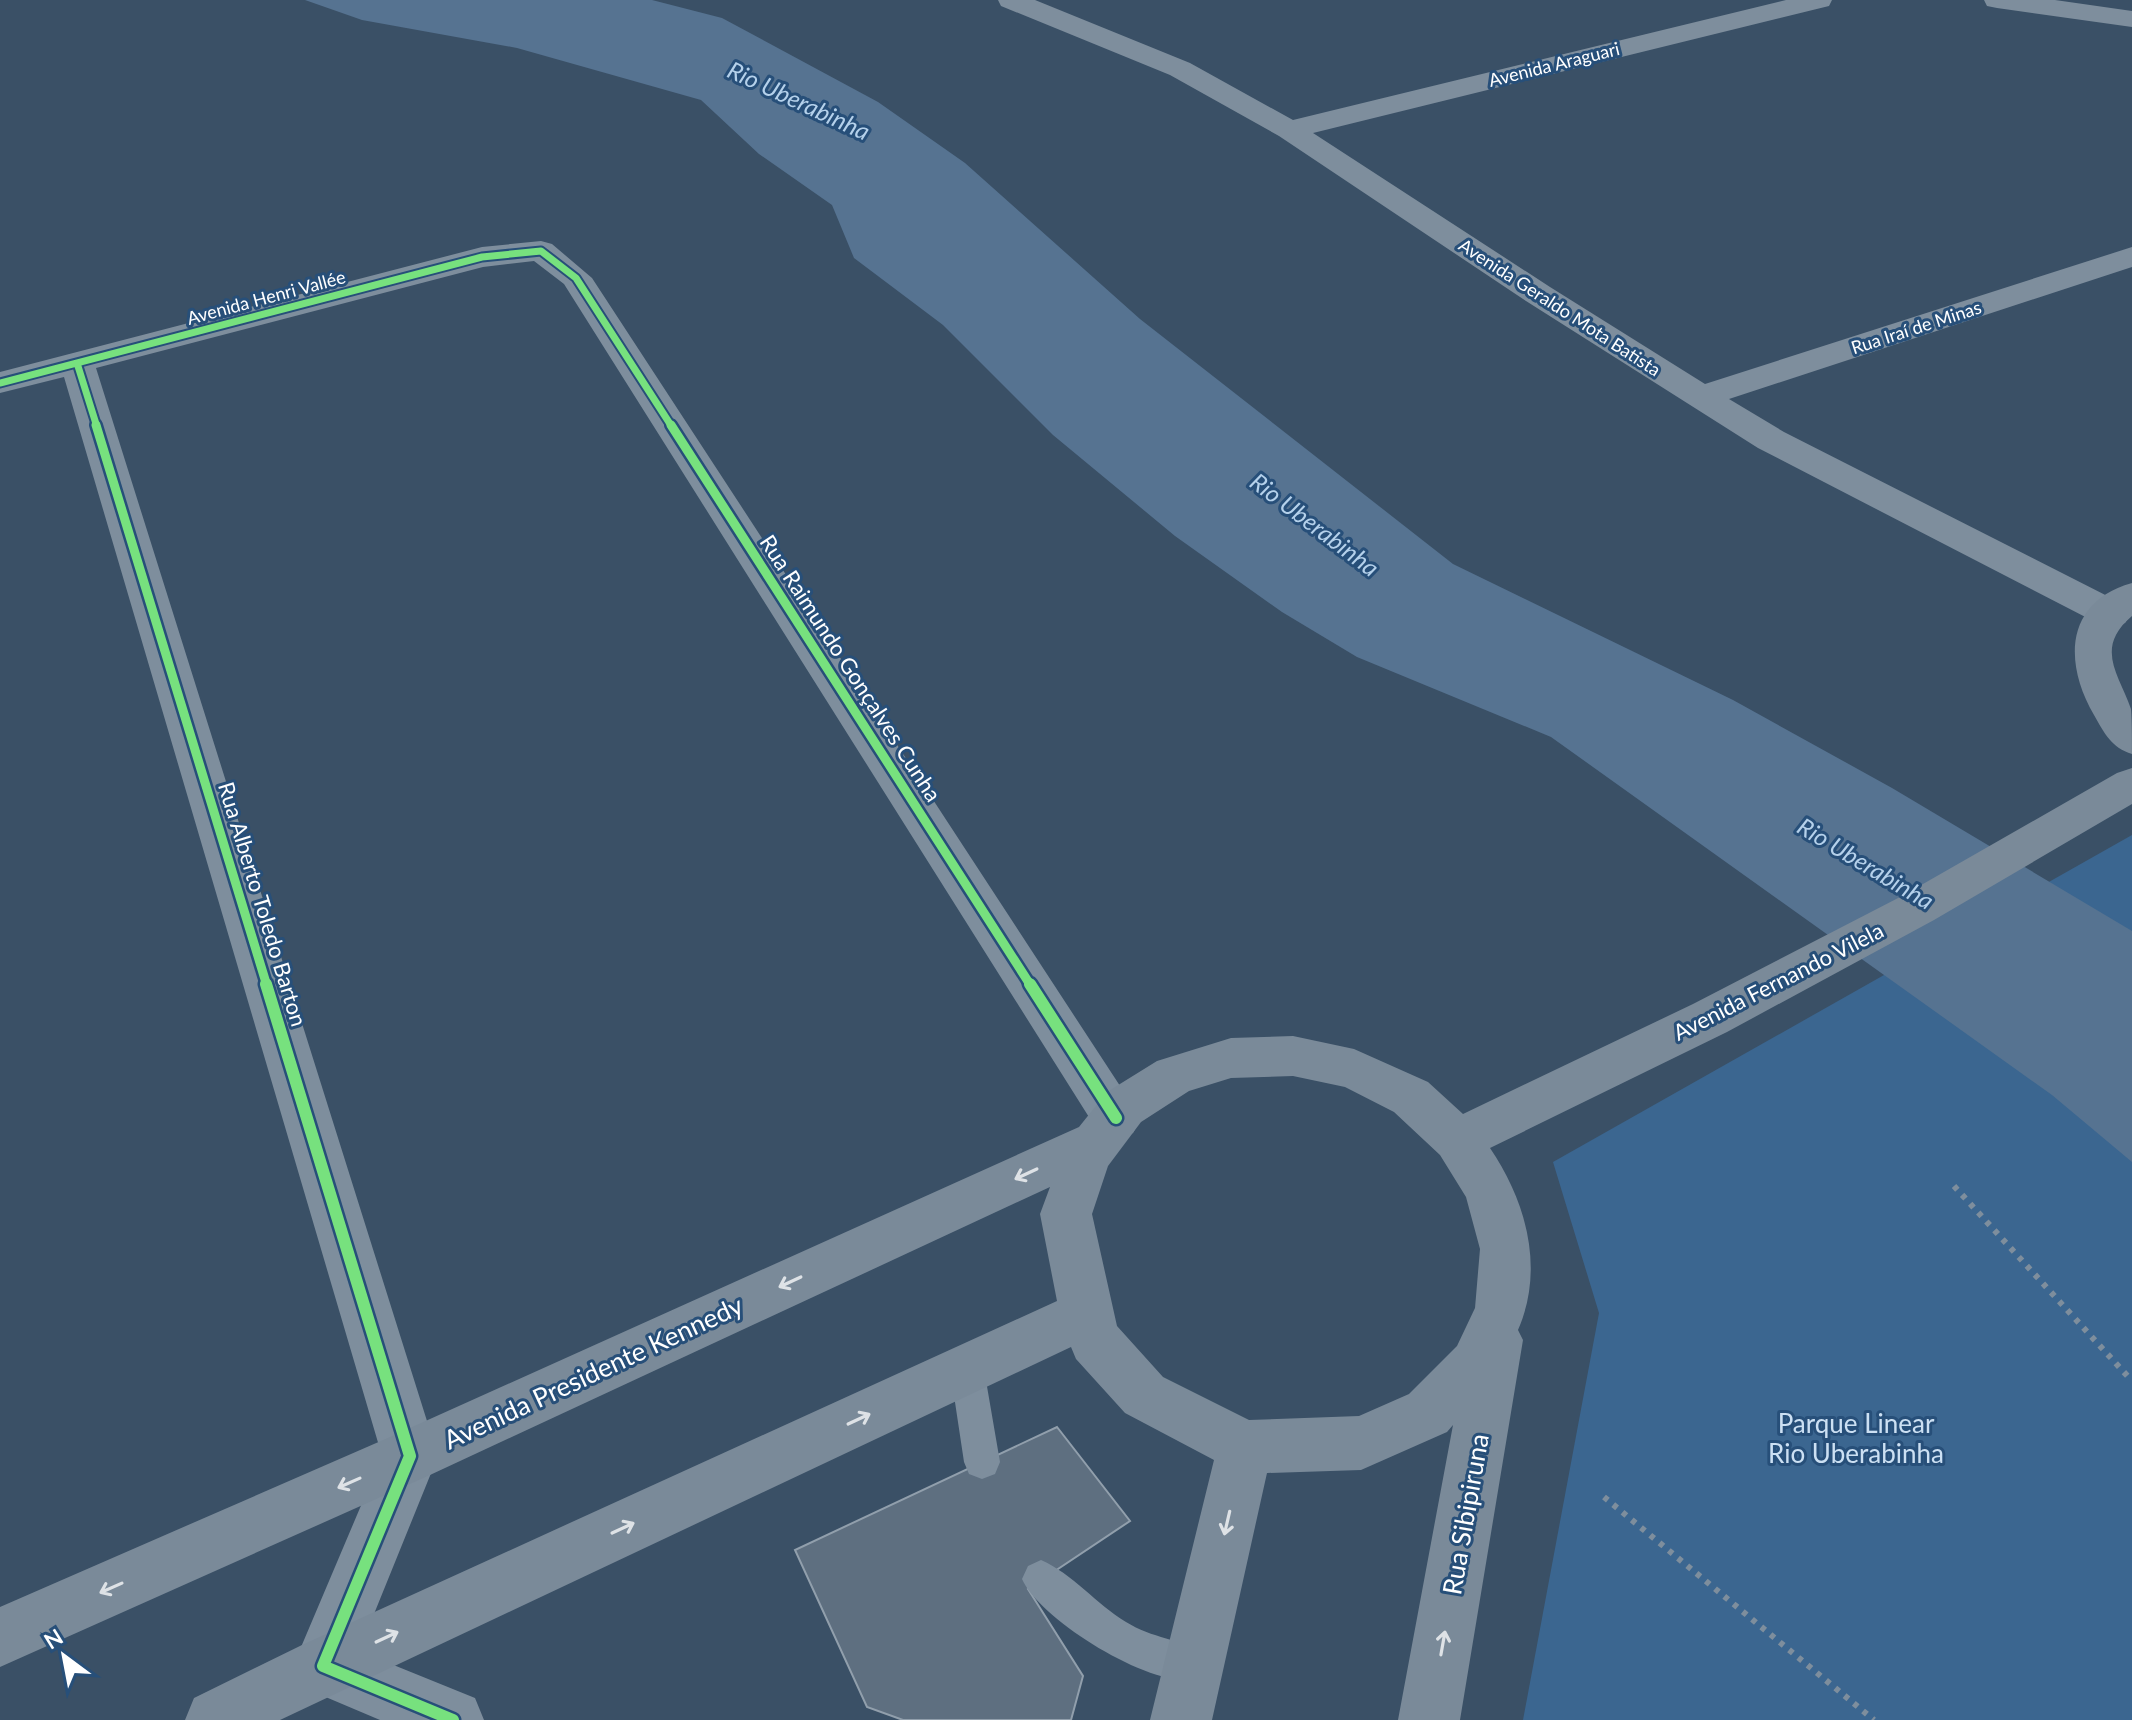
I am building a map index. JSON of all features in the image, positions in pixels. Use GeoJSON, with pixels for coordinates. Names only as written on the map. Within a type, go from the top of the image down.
{"type":"FeatureCollection","features":[{"type":"Feature","properties":{"kind":"street","name":"Avenida Geraldo Mota Batista"},"geometry":{"type":"LineString","coordinates":[[1011,0],[1180,69],[1289,130],[1699,397],[1862,488],[2122,605]]}},
{"type":"Feature","properties":{"kind":"street","name":"Avenida Araguari"},"geometry":{"type":"LineString","coordinates":[[1289,130],[1819,0]]}},
{"type":"Feature","properties":{"kind":"street"},"geometry":{"type":"LineString","coordinates":[[1997,0],[2132,19]]}},
{"type":"Feature","properties":{"kind":"street","name":"Avenida Henri Vallée"},"geometry":{"type":"LineString","coordinates":[[0,383],[482,257],[541,251]]}},
{"type":"Feature","properties":{"kind":"street","name":"Rua Raimundo Gonçalves Cunha"},"geometry":{"type":"LineString","coordinates":[[541,251],[576,278],[1107,1130]]}},
{"type":"Feature","properties":{"kind":"street","name":"Rua Iraí de Minas"},"geometry":{"type":"LineString","coordinates":[[1699,397],[2132,257]]}},
{"type":"Feature","properties":{"kind":"street","name":"Rua Alberto Toledo Barton"},"geometry":{"type":"LineString","coordinates":[[77,363],[410,1456]]}},
{"type":"Feature","properties":{"kind":"street"},"geometry":{"type":"LineString","coordinates":[[2122,605],[2102,621],[2091,656],[2100,696],[2132,739]]}},
{"type":"Feature","properties":{"kind":"street","name":"Avenida Fernando Vilela"},"geometry":{"type":"LineString","coordinates":[[1458,1140],[1710,1018],[1918,908],[2116,794]]}},
{"type":"Feature","properties":{"kind":"street"},"geometry":{"type":"LineString","coordinates":[[1293,1056],[1354,1069],[1411,1097],[1458,1140],[1490,1190],[1506,1249],[1501,1309],[1476,1364],[1428,1413],[1361,1443],[1245,1447],[1144,1395],[1095,1341],[1086,1314],[1066,1214],[1086,1156],[1124,1107],[1174,1075],[1231,1058],[1293,1056]]}},
{"type":"Feature","properties":{"kind":"street","name":"Avenida Presidente Kennedy"},"geometry":{"type":"LineString","coordinates":[[0,1637],[410,1456],[1107,1130]]}},
{"type":"Feature","properties":{"kind":"street","name":"Rua Sibipiruna"},"geometry":{"type":"LineString","coordinates":[[1429,1720],[1501,1309]]}},
{"type":"Feature","properties":{"kind":"street"},"geometry":{"type":"LineString","coordinates":[[216,1720],[323,1666],[1086,1314]]}},
{"type":"Feature","properties":{"kind":"street"},"geometry":{"type":"LineString","coordinates":[[1181,1720],[1245,1447]]}},
{"type":"Feature","properties":{"kind":"street"},"geometry":{"type":"LineString","coordinates":[[323,1666],[410,1456]]}},
{"type":"Feature","properties":{"kind":"street"},"geometry":{"type":"LineString","coordinates":[[323,1666],[453,1720]]}},
{"type":"Feature","properties":{"kind":"lane"},"geometry":{"type":"LineString","coordinates":[[967,1369],[982,1462]]}},
{"type":"Feature","properties":{"kind":"lane"},"geometry":{"type":"LineString","coordinates":[[1041,1579],[1125,1645],[1157,1659],[1194,1665]]}},
{"type":"Feature","properties":{"kind":"path"},"geometry":{"type":"LineString","coordinates":[[1954,1186],[2132,1381]]}},
{"type":"Feature","properties":{"kind":"path"},"geometry":{"type":"LineString","coordinates":[[1604,1497],[1874,1720]]}},
{"type":"Feature","properties":{"kind":"green space","name":"Parque Linear Rio Uberabinha"},"geometry":{"type":"Polygon","coordinates":[[[2132,835],[2132,1720],[1523,1720],[1599,1313],[1553,1162],[2132,835]]]}},
{"type":"Feature","properties":{"kind":"water","name":"Rio Uberabinha"},"geometry":{"type":"Polygon","coordinates":[[[305,0],[652,0],[722,18],[878,102],[965,163],[1140,319],[1453,564],[1733,700],[1892,788],[2132,931],[2132,1162],[2052,1095],[1551,737],[1357,657],[1282,612],[1175,536],[1053,435],[943,325],[854,258],[832,205],[759,154],[701,100],[517,48],[362,20],[305,0]]]}},
{"type":"Feature","properties":{"kind":"building"},"geometry":{"type":"Polygon","coordinates":[[[1057,1427],[1130,1521],[1028,1589],[1083,1676],[1071,1720],[903,1720],[867,1707],[795,1550],[1057,1427]]]}},
{"type":"Feature","properties":{"kind":"cycle path"},"geometry":{"type":"LineString","coordinates":[[0,383],[482,257],[541,251],[576,278],[1116,1118]]}},
{"type":"Feature","properties":{"kind":"cycle path"},"geometry":{"type":"LineString","coordinates":[[77,363],[410,1456],[323,1666],[453,1720]]}}]}
